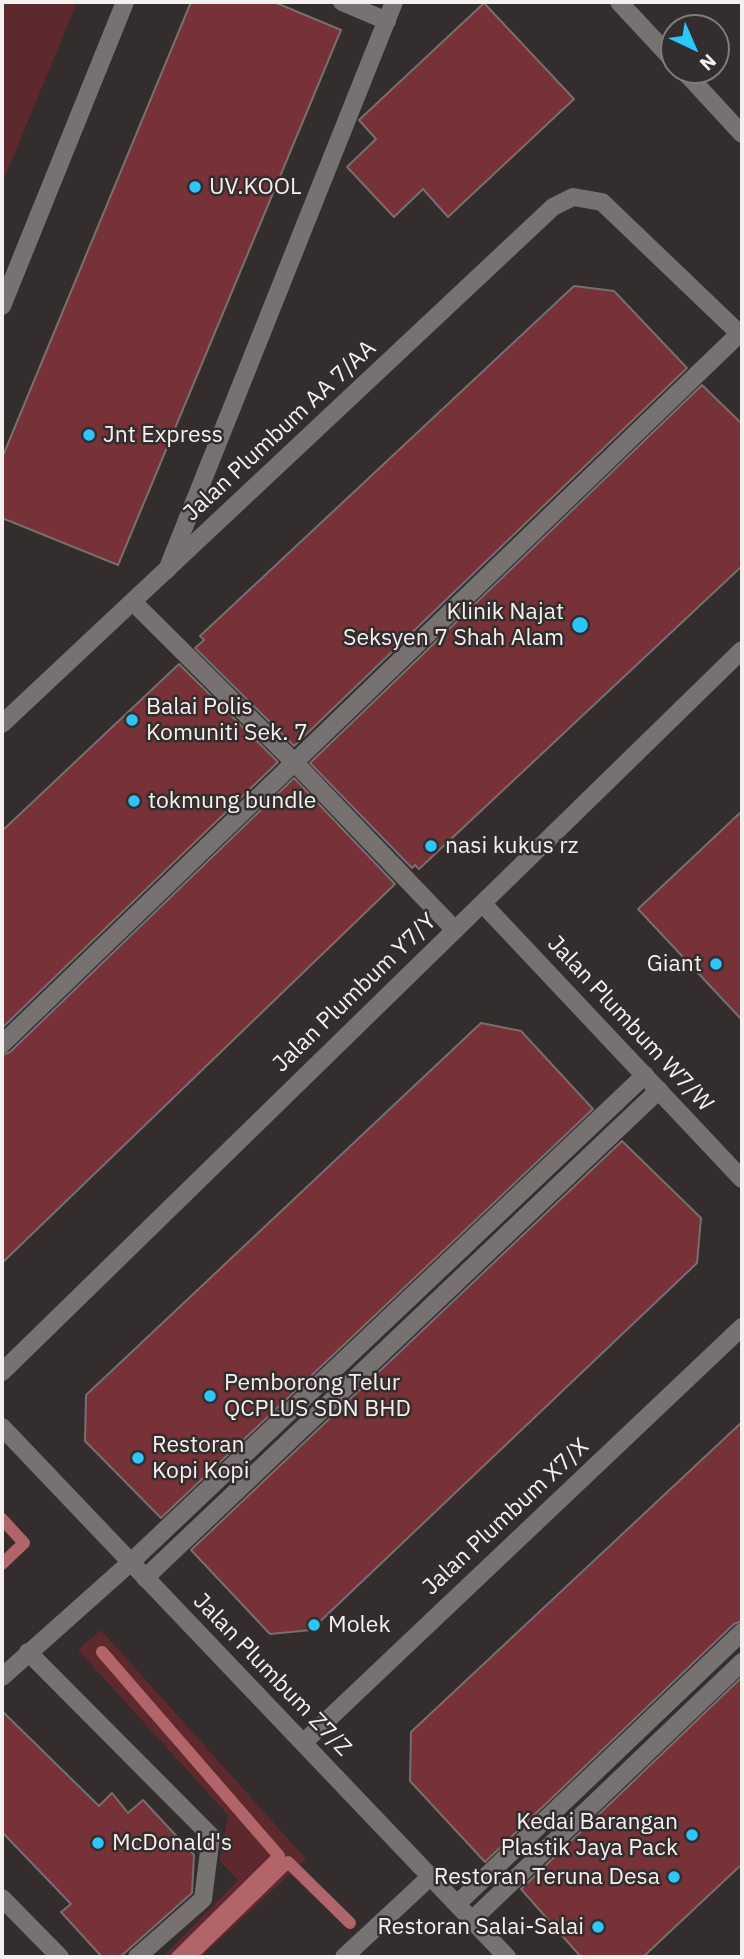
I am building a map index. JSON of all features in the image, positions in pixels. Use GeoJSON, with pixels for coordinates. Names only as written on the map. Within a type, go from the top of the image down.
{"type":"FeatureCollection","features":[{"type":"Feature","properties":{"kind":"street"},"geometry":{"type":"LineString","coordinates":[[3,301],[125,2]]}},
{"type":"Feature","properties":{"kind":"street"},"geometry":{"type":"LineString","coordinates":[[342,2],[387,21]]}},
{"type":"Feature","properties":{"kind":"street"},"geometry":{"type":"LineString","coordinates":[[166,573],[394,2]]}},
{"type":"Feature","properties":{"kind":"street"},"geometry":{"type":"LineString","coordinates":[[619,2],[660,46]]}},
{"type":"Feature","properties":{"kind":"street"},"geometry":{"type":"LineString","coordinates":[[695,84],[742,134]]}},
{"type":"Feature","properties":{"kind":"street","name":"Jalan Plumbum AA 7/AA"},"geometry":{"type":"LineString","coordinates":[[5,713],[166,573],[552,207],[573,197],[602,202],[741,335]]}},
{"type":"Feature","properties":{"kind":"street"},"geometry":{"type":"LineString","coordinates":[[2,1044],[741,335]]}},
{"type":"Feature","properties":{"kind":"street"},"geometry":{"type":"LineString","coordinates":[[134,602],[294,762],[455,930]]}},
{"type":"Feature","properties":{"kind":"street","name":"Jalan Plumbum Y7/Y"},"geometry":{"type":"LineString","coordinates":[[2,1372],[742,650]]}},
{"type":"Feature","properties":{"kind":"street","name":"Jalan Plumbum W7/W"},"geometry":{"type":"LineString","coordinates":[[483,904],[742,1179]]}},
{"type":"Feature","properties":{"kind":"street"},"geometry":{"type":"LineString","coordinates":[[2,1677],[131,1562],[645,1075]]}},
{"type":"Feature","properties":{"kind":"street"},"geometry":{"type":"LineString","coordinates":[[145,1577],[659,1090]]}},
{"type":"Feature","properties":{"kind":"street","name":"Jalan Plumbum X7/X"},"geometry":{"type":"LineString","coordinates":[[303,1743],[742,1327]]}},
{"type":"Feature","properties":{"kind":"street","name":"Jalan Plumbum Z7/Z"},"geometry":{"type":"LineString","coordinates":[[2,1427],[507,1957]]}},
{"type":"Feature","properties":{"kind":"street"},"geometry":{"type":"LineString","coordinates":[[457,1905],[742,1632]]}},
{"type":"Feature","properties":{"kind":"street"},"geometry":{"type":"LineString","coordinates":[[28,1652],[211,1836],[203,1899],[136,1957]]}},
{"type":"Feature","properties":{"kind":"street"},"geometry":{"type":"LineString","coordinates":[[472,1920],[742,1662]]}},
{"type":"Feature","properties":{"kind":"street"},"geometry":{"type":"LineString","coordinates":[[344,1957],[430,1877]]}},
{"type":"Feature","properties":{"kind":"street"},"geometry":{"type":"LineString","coordinates":[[2,1898],[60,1957]]}},
{"type":"Feature","properties":{"kind":"shaded area"},"geometry":{"type":"Polygon","coordinates":[[[2,2],[77,2],[2,184],[2,2]]]}},
{"type":"Feature","properties":{"kind":"shaded area"},"geometry":{"type":"Polygon","coordinates":[[[101,1630],[306,1859],[201,1957],[163,1957],[238,1880],[220,1861],[228,1815],[78,1650],[101,1630]]]}},
{"type":"Feature","properties":{"kind":"building"},"geometry":{"type":"Polygon","coordinates":[[[191,2],[274,2],[341,30],[118,565],[2,518],[2,458],[191,2]]]}},
{"type":"Feature","properties":{"kind":"building"},"geometry":{"type":"Polygon","coordinates":[[[484,3],[574,99],[448,217],[423,189],[394,217],[347,167],[376,139],[359,120],[484,3]]]}},
{"type":"Feature","properties":{"kind":"building"},"geometry":{"type":"Polygon","coordinates":[[[574,286],[614,291],[687,368],[294,746],[195,648],[204,640],[200,636],[574,286]]]}},
{"type":"Feature","properties":{"kind":"building"},"geometry":{"type":"Polygon","coordinates":[[[702,385],[742,424],[742,566],[419,869],[415,865],[412,868],[310,763],[702,385]]]}},
{"type":"Feature","properties":{"kind":"building"},"geometry":{"type":"Polygon","coordinates":[[[179,664],[278,762],[2,1028],[2,831],[179,664]]]}},
{"type":"Feature","properties":{"kind":"building"},"geometry":{"type":"Polygon","coordinates":[[[294,778],[395,884],[2,1263],[2,1055],[10,1052],[294,778]]]}},
{"type":"Feature","properties":{"kind":"building","name":"Giant"},"geometry":{"type":"Polygon","coordinates":[[[742,811],[742,1020],[638,909],[742,811]]]}},
{"type":"Feature","properties":{"kind":"building"},"geometry":{"type":"Polygon","coordinates":[[[481,1023],[521,1031],[593,1109],[161,1518],[85,1441],[86,1395],[481,1023]]]}},
{"type":"Feature","properties":{"kind":"building"},"geometry":{"type":"Polygon","coordinates":[[[622,1141],[701,1218],[697,1263],[311,1630],[270,1634],[191,1550],[622,1141]]]}},
{"type":"Feature","properties":{"kind":"building"},"geometry":{"type":"Polygon","coordinates":[[[742,1422],[742,1621],[734,1624],[485,1862],[410,1781],[411,1732],[742,1422]]]}},
{"type":"Feature","properties":{"kind":"building"},"geometry":{"type":"Polygon","coordinates":[[[742,1677],[742,1864],[643,1957],[581,1957],[521,1889],[742,1677]]]}},
{"type":"Feature","properties":{"kind":"building","name":"McDonald's"},"geometry":{"type":"Polygon","coordinates":[[[2,1711],[99,1806],[112,1793],[128,1813],[143,1800],[194,1855],[192,1893],[120,1957],[102,1957],[61,1912],[71,1904],[2,1832],[2,1711]]]}},
{"type":"Feature","properties":{"kind":"waterway"},"geometry":{"type":"LineString","coordinates":[[2,1519],[24,1543],[2,1564]]}},
{"type":"Feature","properties":{"kind":"waterway"},"geometry":{"type":"LineString","coordinates":[[102,1652],[279,1856],[177,1957]]}},
{"type":"Feature","properties":{"kind":"waterway"},"geometry":{"type":"LineString","coordinates":[[190,1957],[288,1862],[350,1923]]}},
{"type":"Feature","properties":{"kind":"place","name":"UV.KOOL"},"geometry":{"type":"Point","coordinates":[195,187]}},
{"type":"Feature","properties":{"kind":"place","name":"Jnt Express"},"geometry":{"type":"Point","coordinates":[89,435]}},
{"type":"Feature","properties":{"kind":"place","name":"Klinik Najat Seksyen 7 Shah Alam"},"geometry":{"type":"Point","coordinates":[580,625]}},
{"type":"Feature","properties":{"kind":"place","name":"Balai Polis Komuniti Sek. 7"},"geometry":{"type":"Point","coordinates":[132,720]}},
{"type":"Feature","properties":{"kind":"place","name":"tokmung bundle"},"geometry":{"type":"Point","coordinates":[134,801]}},
{"type":"Feature","properties":{"kind":"place","name":"nasi kukus rz"},"geometry":{"type":"Point","coordinates":[431,846]}},
{"type":"Feature","properties":{"kind":"place","name":"Giant"},"geometry":{"type":"Point","coordinates":[716,964]}},
{"type":"Feature","properties":{"kind":"place","name":"Pemborong Telur QCPLUS SDN BHD"},"geometry":{"type":"Point","coordinates":[210,1396]}},
{"type":"Feature","properties":{"kind":"place","name":"Restoran Kopi Kopi"},"geometry":{"type":"Point","coordinates":[138,1458]}},
{"type":"Feature","properties":{"kind":"place","name":"Molek"},"geometry":{"type":"Point","coordinates":[314,1625]}},
{"type":"Feature","properties":{"kind":"place","name":"Kedai Barangan Plastik Jaya Pack"},"geometry":{"type":"Point","coordinates":[692,1835]}},
{"type":"Feature","properties":{"kind":"place","name":"McDonald's"},"geometry":{"type":"Point","coordinates":[98,1843]}},
{"type":"Feature","properties":{"kind":"place","name":"Restoran Teruna Desa"},"geometry":{"type":"Point","coordinates":[674,1877]}},
{"type":"Feature","properties":{"kind":"place","name":"Restoran Salai-Salai"},"geometry":{"type":"Point","coordinates":[598,1927]}}]}
